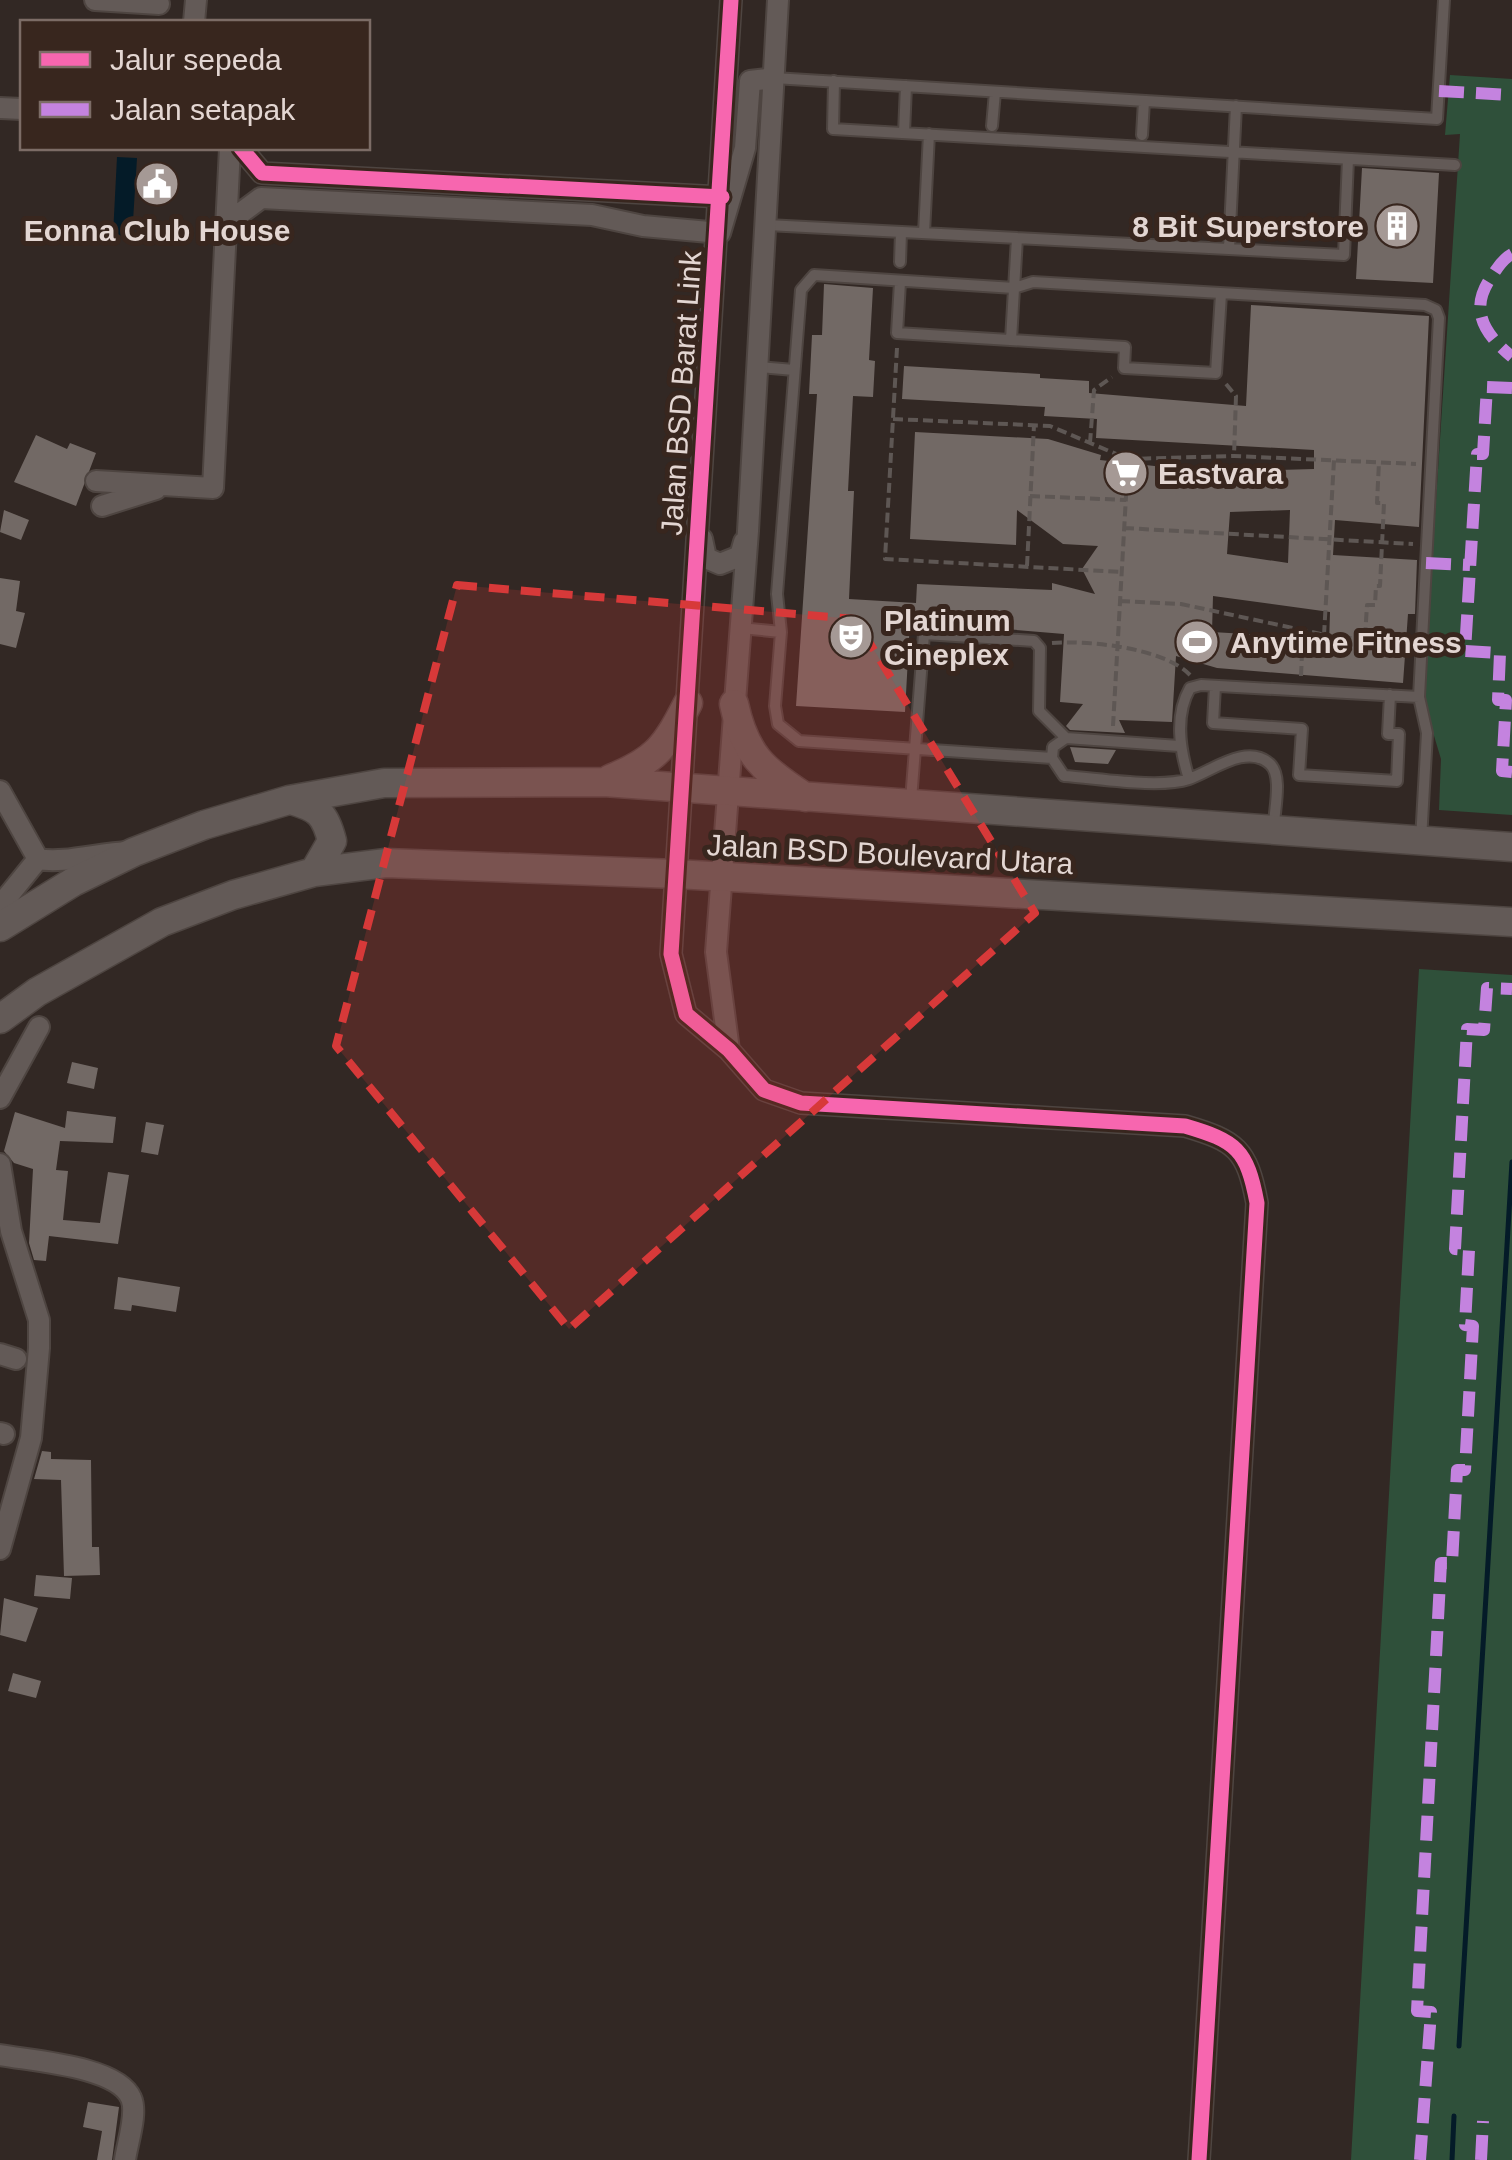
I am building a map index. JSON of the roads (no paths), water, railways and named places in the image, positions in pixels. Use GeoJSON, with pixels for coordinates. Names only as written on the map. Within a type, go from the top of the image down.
{"type":"FeatureCollection","features":[{"type":"Feature","properties":{"kind":"main road"},"geometry":{"type":"LineString","coordinates":[[604,782],[645,765],[667,744],[688,702]]}},
{"type":"Feature","properties":{"kind":"main road"},"geometry":{"type":"LineString","coordinates":[[734,704],[742,741],[769,774],[807,799]]}},
{"type":"Feature","properties":{"kind":"main road","name":"Jalan BSD Boulevard Utara"},"geometry":{"type":"LineString","coordinates":[[0,927],[73,882],[134,852],[289,800],[384,783],[604,782],[1512,847]]}},
{"type":"Feature","properties":{"kind":"main road"},"geometry":{"type":"LineString","coordinates":[[289,800],[319,808],[327,820],[332,841],[314,872]]}},
{"type":"Feature","properties":{"kind":"main road","name":"Jalan BSD Boulevard Utara"},"geometry":{"type":"LineString","coordinates":[[1,1019],[102,953],[162,922],[233,895],[314,872],[386,863],[676,874],[1512,922]]}},
{"type":"Feature","properties":{"kind":"street"},"geometry":{"type":"LineString","coordinates":[[95,0],[160,4]]}},
{"type":"Feature","properties":{"kind":"street","name":"Jalan BSD Barat Link"},"geometry":{"type":"LineString","coordinates":[[731,0],[720,233],[671,954],[686,1014],[728,1050],[764,1090],[801,1103],[1185,1126],[1230,1138],[1250,1170],[1257,1204],[1199,2160]]}},
{"type":"Feature","properties":{"kind":"street"},"geometry":{"type":"LineString","coordinates":[[728,1050],[716,952],[748,531],[778,0]]}},
{"type":"Feature","properties":{"kind":"street"},"geometry":{"type":"LineString","coordinates":[[226,224],[261,198],[592,215],[643,226],[720,233],[745,148],[750,81],[774,78]]}},
{"type":"Feature","properties":{"kind":"street"},"geometry":{"type":"LineString","coordinates":[[96,481],[213,488],[230,150]]}},
{"type":"Feature","properties":{"kind":"street"},"geometry":{"type":"LineString","coordinates":[[243,150],[262,173],[261,198]]}},
{"type":"Feature","properties":{"kind":"street"},"geometry":{"type":"LineString","coordinates":[[262,173],[596,193],[647,191],[722,196]]}},
{"type":"Feature","properties":{"kind":"street"},"geometry":{"type":"LineString","coordinates":[[643,226],[647,191]]}},
{"type":"Feature","properties":{"kind":"street"},"geometry":{"type":"LineString","coordinates":[[102,506],[168,485]]}},
{"type":"Feature","properties":{"kind":"street"},"geometry":{"type":"LineString","coordinates":[[700,528],[706,558],[720,564],[730,564],[740,556],[748,531]]}},
{"type":"Feature","properties":{"kind":"street"},"geometry":{"type":"LineString","coordinates":[[0,790],[38,859],[58,863],[84,854],[134,852]]}},
{"type":"Feature","properties":{"kind":"street"},"geometry":{"type":"LineString","coordinates":[[0,906],[38,859]]}},
{"type":"Feature","properties":{"kind":"street"},"geometry":{"type":"LineString","coordinates":[[0,1098],[40,1026]]}},
{"type":"Feature","properties":{"kind":"street"},"geometry":{"type":"LineString","coordinates":[[0,1164],[11,1231],[39,1320],[39,1348],[31,1438],[0,1549]]}},
{"type":"Feature","properties":{"kind":"street"},"geometry":{"type":"LineString","coordinates":[[0,2054],[100,2074],[124,2088],[133,2106],[125,2160]]}},
{"type":"Feature","properties":{"kind":"lane"},"geometry":{"type":"LineString","coordinates":[[774,78],[1437,119],[1444,0]]}},
{"type":"Feature","properties":{"kind":"lane"},"geometry":{"type":"LineString","coordinates":[[834,82],[833,129],[1455,166]]}},
{"type":"Feature","properties":{"kind":"lane"},"geometry":{"type":"LineString","coordinates":[[904,133],[906,86]]}},
{"type":"Feature","properties":{"kind":"lane"},"geometry":{"type":"LineString","coordinates":[[992,126],[995,92]]}},
{"type":"Feature","properties":{"kind":"lane"},"geometry":{"type":"LineString","coordinates":[[1142,135],[1144,101]]}},
{"type":"Feature","properties":{"kind":"lane"},"geometry":{"type":"LineString","coordinates":[[1228,249],[1236,106]]}},
{"type":"Feature","properties":{"kind":"lane"},"geometry":{"type":"LineString","coordinates":[[924,234],[930,134]]}},
{"type":"Feature","properties":{"kind":"lane"},"geometry":{"type":"LineString","coordinates":[[766,225],[1344,254],[1348,160]]}},
{"type":"Feature","properties":{"kind":"lane"},"geometry":{"type":"LineString","coordinates":[[900,262],[902,232]]}},
{"type":"Feature","properties":{"kind":"lane"},"geometry":{"type":"LineString","coordinates":[[1011,340],[1016,238]]}},
{"type":"Feature","properties":{"kind":"lane"},"geometry":{"type":"LineString","coordinates":[[1052,758],[799,741],[788,736],[778,724],[775,706],[781,632],[777,594],[794,370],[801,290],[814,275],[1014,288],[1032,282],[1425,305],[1436,310],[1440,318],[1419,697],[1427,732],[1420,842]]}},
{"type":"Feature","properties":{"kind":"lane"},"geometry":{"type":"LineString","coordinates":[[900,282],[898,333],[1125,346],[1124,368],[1216,374],[1221,294]]}},
{"type":"Feature","properties":{"kind":"lane"},"geometry":{"type":"LineString","coordinates":[[758,367],[794,370]]}},
{"type":"Feature","properties":{"kind":"lane"},"geometry":{"type":"LineString","coordinates":[[740,628],[781,632]]}},
{"type":"Feature","properties":{"kind":"lane"},"geometry":{"type":"LineString","coordinates":[[910,806],[924,634],[1034,642],[1040,648],[1040,710],[1066,738]]}},
{"type":"Feature","properties":{"kind":"lane"},"geometry":{"type":"LineString","coordinates":[[1189,779],[1179,746],[1184,700],[1190,688],[1200,685],[1419,697]]}},
{"type":"Feature","properties":{"kind":"lane"},"geometry":{"type":"LineString","coordinates":[[1216,686],[1213,723],[1302,729],[1299,775],[1396,781],[1400,734],[1388,734],[1390,696]]}},
{"type":"Feature","properties":{"kind":"lane"},"geometry":{"type":"LineString","coordinates":[[1179,746],[1066,738],[1053,746],[1052,758],[1064,776],[1189,779],[1237,757],[1270,764],[1276,774],[1274,832]]}},
{"type":"Feature","properties":{"kind":"water"},"geometry":{"type":"Polygon","coordinates":[[[117,157],[137,158],[132,236],[113,235],[117,157]]]}},
{"type":"Feature","properties":{"kind":"waterway"},"geometry":{"type":"LineString","coordinates":[[1459,2046],[1512,1162]]}},
{"type":"Feature","properties":{"kind":"waterway"},"geometry":{"type":"LineString","coordinates":[[1452,2160],[1454,2116]]}},
{"type":"Feature","properties":{"kind":"place","name":"Eonna Club House"},"geometry":{"type":"Point","coordinates":[157,184]}},
{"type":"Feature","properties":{"kind":"place","name":"8 Bit Superstore"},"geometry":{"type":"Point","coordinates":[1397,226]}},
{"type":"Feature","properties":{"kind":"place","name":"Eastvara"},"geometry":{"type":"Point","coordinates":[1126,473]}},
{"type":"Feature","properties":{"kind":"place","name":"Platinum Cineplex"},"geometry":{"type":"Point","coordinates":[851,637]}},
{"type":"Feature","properties":{"kind":"place","name":"Anytime Fitness"},"geometry":{"type":"Point","coordinates":[1197,642]}}]}
